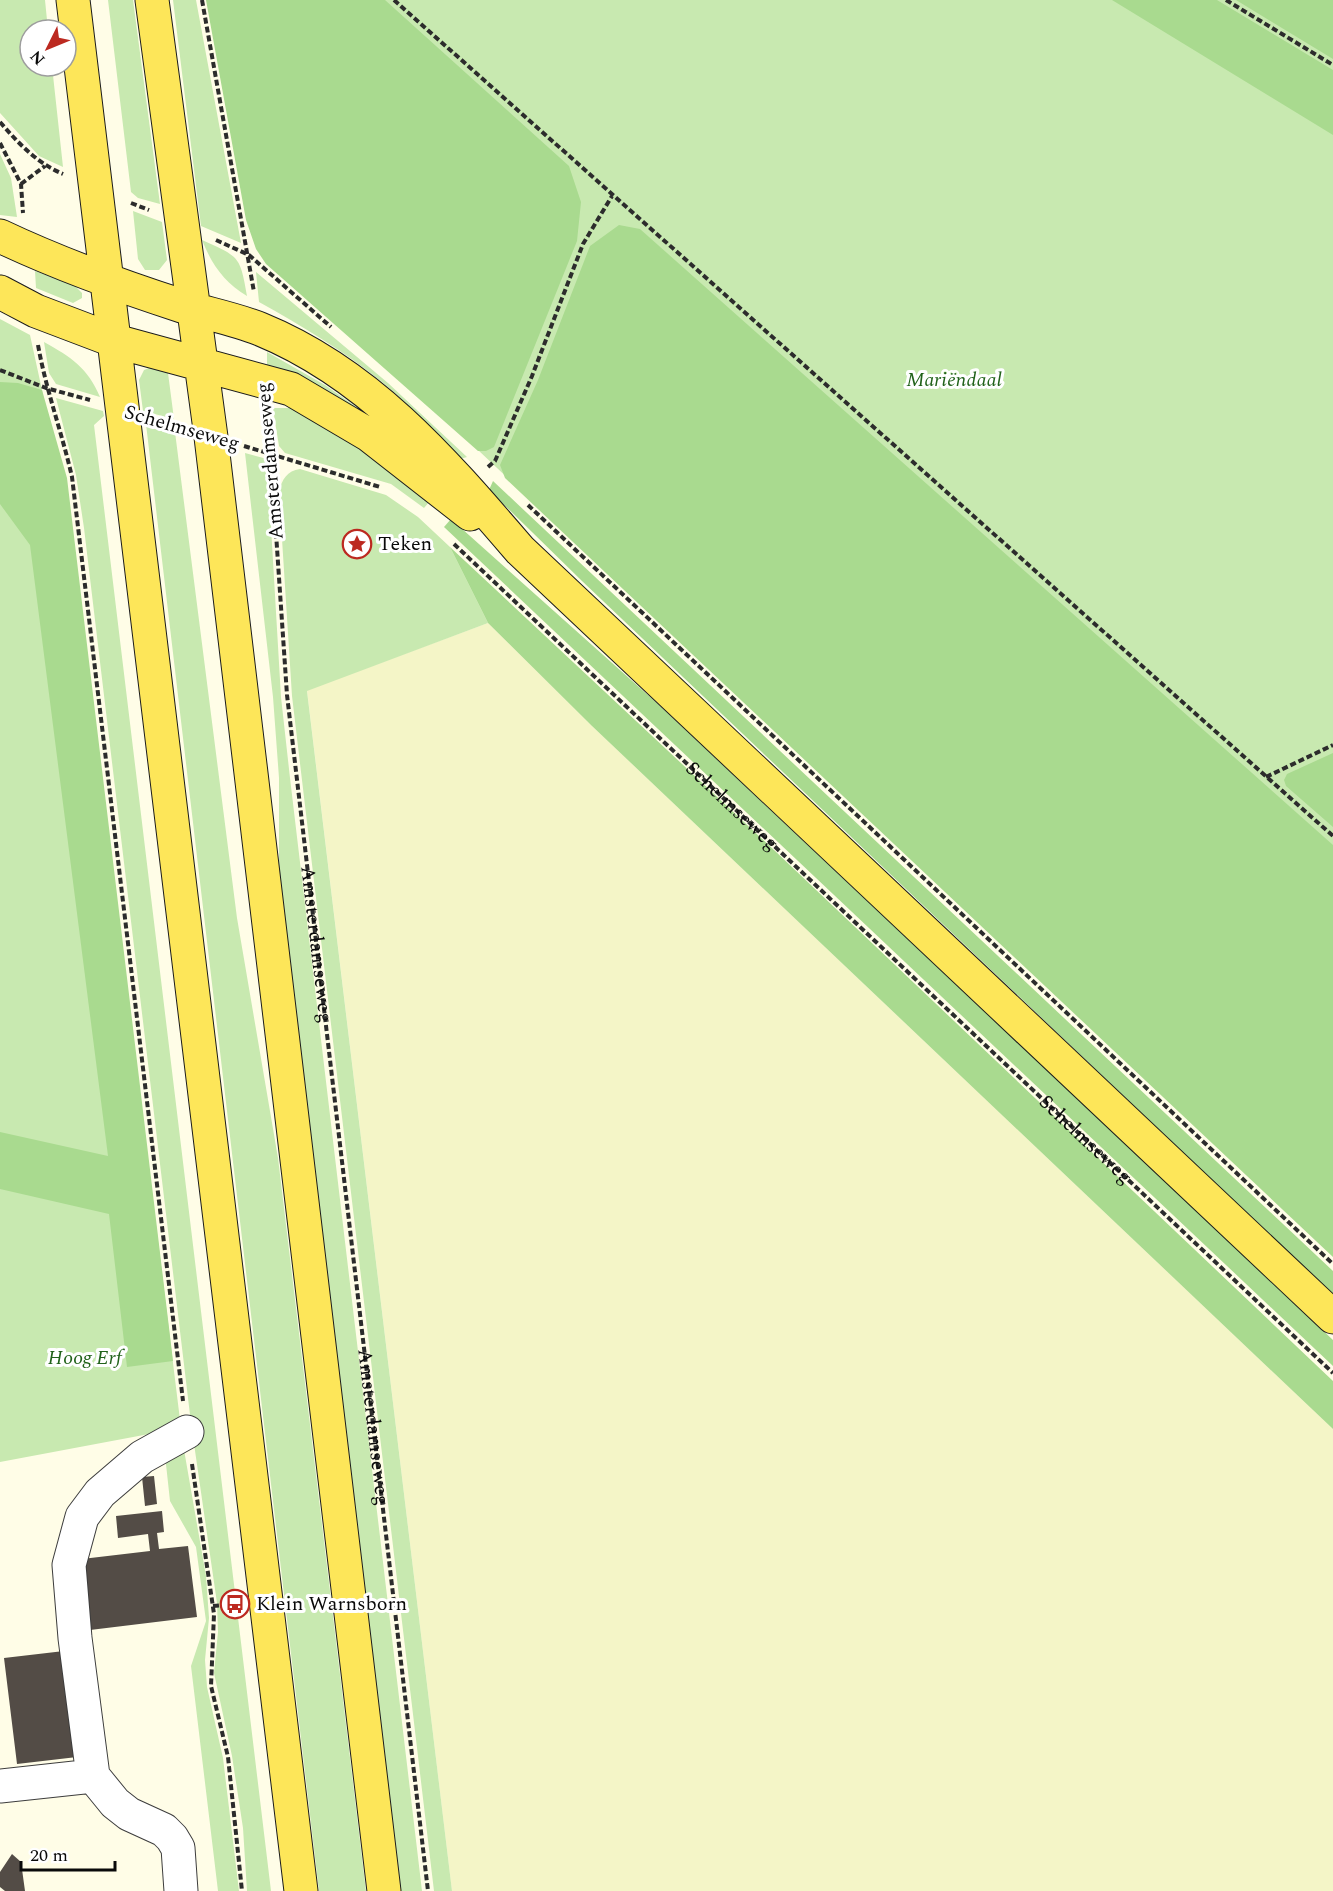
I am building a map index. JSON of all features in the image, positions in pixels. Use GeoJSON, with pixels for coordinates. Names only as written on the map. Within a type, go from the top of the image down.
{"type":"FeatureCollection","features":[{"type":"Feature","properties":{"kind":"main road"},"geometry":{"type":"LineString","coordinates":[[74,0],[301,1891]]}},
{"type":"Feature","properties":{"kind":"main road"},"geometry":{"type":"LineString","coordinates":[[152,0],[211,437],[384,1891]]}},
{"type":"Feature","properties":{"kind":"main road","name":"Schelmseweg"},"geometry":{"type":"LineString","coordinates":[[0,236],[108,282],[258,328],[315,358],[374,398],[440,457],[520,550],[1333,1317]]}},
{"type":"Feature","properties":{"kind":"main road","name":"Schelmseweg"},"geometry":{"type":"LineString","coordinates":[[0,292],[36,311],[115,341],[201,366],[264,379],[291,389],[369,435],[520,550]]}},
{"type":"Feature","properties":{"kind":"lane"},"geometry":{"type":"LineString","coordinates":[[181,1891],[178,1848],[172,1838],[164,1830],[129,1814],[115,1803],[93,1776],[69,1566],[82,1517],[100,1493],[135,1463],[187,1432]]}},
{"type":"Feature","properties":{"kind":"lane"},"geometry":{"type":"LineString","coordinates":[[0,1786],[93,1776]]}},
{"type":"Feature","properties":{"kind":"path"},"geometry":{"type":"LineString","coordinates":[[202,0],[249,255],[258,328]]}},
{"type":"Feature","properties":{"kind":"path"},"geometry":{"type":"LineString","coordinates":[[394,0],[1333,836]]}},
{"type":"Feature","properties":{"kind":"path"},"geometry":{"type":"LineString","coordinates":[[1226,0],[1333,65]]}},
{"type":"Feature","properties":{"kind":"path"},"geometry":{"type":"LineString","coordinates":[[0,143],[21,184],[45,166]]}},
{"type":"Feature","properties":{"kind":"path"},"geometry":{"type":"LineString","coordinates":[[494,474],[487,468],[495,461],[527,387],[583,244],[612,196]]}},
{"type":"Feature","properties":{"kind":"path","name":"Schelmseweg"},"geometry":{"type":"LineString","coordinates":[[0,370],[46,388],[389,489]]}},
{"type":"Feature","properties":{"kind":"path","name":"Amsterdamseweg"},"geometry":{"type":"LineString","coordinates":[[264,379],[272,454],[287,695],[428,1891]]}},
{"type":"Feature","properties":{"kind":"path"},"geometry":{"type":"LineString","coordinates":[[46,388],[63,437],[72,477],[187,1432],[213,1606],[211,1686],[228,1757],[242,1891]]}},
{"type":"Feature","properties":{"kind":"path"},"geometry":{"type":"LineString","coordinates":[[527,505],[1333,1264]]}},
{"type":"Feature","properties":{"kind":"path","name":"Schelmseweg"},"geometry":{"type":"LineString","coordinates":[[446,537],[778,847],[1333,1373]]}},
{"type":"Feature","properties":{"kind":"path"},"geometry":{"type":"LineString","coordinates":[[1266,777],[1333,745]]}},
{"type":"Feature","properties":{"kind":"path"},"geometry":{"type":"LineString","coordinates":[[213,1606],[235,1604]]}},
{"type":"Feature","properties":{"kind":"green space"},"geometry":{"type":"Polygon","coordinates":[[[0,0],[45,0],[47,18],[18,18],[18,78],[53,78],[63,167],[39,156],[0,113],[0,0]]]}},
{"type":"Feature","properties":{"kind":"green space"},"geometry":{"type":"Polygon","coordinates":[[[108,0],[133,0],[160,204],[138,198],[131,192],[108,0]]]}},
{"type":"Feature","properties":{"kind":"green space"},"geometry":{"type":"Polygon","coordinates":[[[173,0],[196,0],[241,243],[201,226],[173,0]]]}},
{"type":"Feature","properties":{"kind":"green space","name":"Mariëndaal"},"geometry":{"type":"Polygon","coordinates":[[[206,0],[1333,0],[1333,1256],[478,450],[206,0]]]}},
{"type":"Feature","properties":{"kind":"green space"},"geometry":{"type":"Polygon","coordinates":[[[206,0],[385,0],[569,166],[581,202],[577,241],[494,447],[486,451],[478,451],[266,264],[256,249],[246,220],[206,0]]]}},
{"type":"Feature","properties":{"kind":"green space"},"geometry":{"type":"Polygon","coordinates":[[[1112,0],[1217,0],[1333,70],[1333,135],[1112,0]]]}},
{"type":"Feature","properties":{"kind":"green space"},"geometry":{"type":"Polygon","coordinates":[[[1236,0],[1333,0],[1333,59],[1236,0]]]}},
{"type":"Feature","properties":{"kind":"green space"},"geometry":{"type":"Polygon","coordinates":[[[0,154],[11,178],[17,217],[0,215],[0,154]]]}},
{"type":"Feature","properties":{"kind":"green space"},"geometry":{"type":"Polygon","coordinates":[[[133,211],[162,222],[167,260],[159,270],[145,270],[138,259],[133,211]]]}},
{"type":"Feature","properties":{"kind":"green space"},"geometry":{"type":"Polygon","coordinates":[[[619,225],[640,229],[1333,845],[1333,1257],[505,478],[500,465],[538,380],[590,246],[619,225]]]}},
{"type":"Feature","properties":{"kind":"green space"},"geometry":{"type":"Polygon","coordinates":[[[202,240],[224,250],[236,259],[242,272],[247,296],[220,272],[202,240]]]}},
{"type":"Feature","properties":{"kind":"green space"},"geometry":{"type":"Polygon","coordinates":[[[35,271],[74,285],[82,293],[82,298],[73,303],[36,288],[35,271]]]}},
{"type":"Feature","properties":{"kind":"green space"},"geometry":{"type":"Polygon","coordinates":[[[256,272],[388,383],[467,457],[460,459],[422,419],[368,371],[322,339],[259,302],[256,272]]]}},
{"type":"Feature","properties":{"kind":"green space","name":"Hoog Erf"},"geometry":{"type":"Polygon","coordinates":[[[0,319],[30,335],[42,390],[94,720],[181,1428],[0,1462],[0,319]]]}},
{"type":"Feature","properties":{"kind":"green space"},"geometry":{"type":"Polygon","coordinates":[[[44,342],[78,364],[90,378],[100,397],[56,384],[49,373],[44,342]]]}},
{"type":"Feature","properties":{"kind":"green space"},"geometry":{"type":"Polygon","coordinates":[[[267,352],[325,385],[396,435],[267,365],[267,352]]]}},
{"type":"Feature","properties":{"kind":"green space"},"geometry":{"type":"Polygon","coordinates":[[[154,366],[168,373],[174,419],[143,411],[139,380],[144,370],[154,366]]]}},
{"type":"Feature","properties":{"kind":"green space"},"geometry":{"type":"Polygon","coordinates":[[[0,382],[18,383],[42,390],[67,478],[173,1361],[127,1367],[109,1214],[0,1189],[0,1132],[108,1156],[30,545],[0,504],[0,382]]]}},
{"type":"Feature","properties":{"kind":"green space"},"geometry":{"type":"Polygon","coordinates":[[[56,398],[103,411],[104,416],[94,425],[271,1891],[247,1891],[243,1828],[232,1756],[214,1673],[218,1632],[217,1603],[191,1423],[84,528],[76,475],[56,398]]]}},
{"type":"Feature","properties":{"kind":"green space"},"geometry":{"type":"Polygon","coordinates":[[[293,408],[361,446],[430,501],[424,508],[391,484],[285,453],[279,446],[273,409],[293,408]]]}},
{"type":"Feature","properties":{"kind":"green space"},"geometry":{"type":"Polygon","coordinates":[[[146,424],[175,432],[237,918],[278,1158],[366,1891],[319,1891],[146,424]]]}},
{"type":"Feature","properties":{"kind":"green space"},"geometry":{"type":"Polygon","coordinates":[[[245,453],[267,459],[281,697],[422,1891],[400,1891],[279,883],[279,778],[273,697],[245,453]]]}},
{"type":"Feature","properties":{"kind":"green space"},"geometry":{"type":"Polygon","coordinates":[[[300,469],[386,495],[418,517],[450,547],[488,623],[307,691],[452,1891],[434,1891],[292,696],[279,492],[286,476],[300,469]]]}},
{"type":"Feature","properties":{"kind":"green space"},"geometry":{"type":"Polygon","coordinates":[[[493,481],[1333,1271],[1333,1295],[582,581],[489,490],[493,481]]]}},
{"type":"Feature","properties":{"kind":"green space"},"geometry":{"type":"Polygon","coordinates":[[[451,519],[658,704],[1333,1340],[1333,1366],[444,527],[451,519]]]}},
{"type":"Feature","properties":{"kind":"green space"},"geometry":{"type":"Polygon","coordinates":[[[450,547],[774,850],[1333,1381],[1333,1429],[592,726],[488,623],[450,547]]]}},
{"type":"Feature","properties":{"kind":"green space"},"geometry":{"type":"Polygon","coordinates":[[[488,623],[592,726],[1333,1429],[1333,1891],[452,1891],[307,690],[488,623]]]}},
{"type":"Feature","properties":{"kind":"green space"},"geometry":{"type":"Polygon","coordinates":[[[1333,753],[1333,827],[1286,786],[1284,780],[1287,774],[1333,753]]]}},
{"type":"Feature","properties":{"kind":"green space"},"geometry":{"type":"Polygon","coordinates":[[[183,1444],[206,1576],[209,1618],[205,1660],[207,1687],[223,1758],[239,1891],[218,1891],[191,1666],[206,1621],[196,1547],[170,1501],[165,1455],[183,1444]]]}},
{"type":"Feature","properties":{"kind":"building"},"geometry":{"type":"Polygon","coordinates":[[[154,1476],[157,1504],[145,1506],[142,1477],[154,1476]]]}},
{"type":"Feature","properties":{"kind":"building"},"geometry":{"type":"Polygon","coordinates":[[[162,1511],[164,1532],[157,1533],[159,1549],[188,1546],[197,1617],[90,1630],[82,1559],[150,1551],[148,1534],[118,1538],[116,1516],[162,1511]]]}},
{"type":"Feature","properties":{"kind":"building"},"geometry":{"type":"Polygon","coordinates":[[[64,1651],[77,1757],[17,1764],[4,1658],[64,1651]]]}},
{"type":"Feature","properties":{"kind":"building"},"geometry":{"type":"Polygon","coordinates":[[[12,1854],[21,1862],[25,1891],[5,1891],[0,1887],[0,1872],[12,1854]]]}},
{"type":"Feature","properties":{"kind":"place","name":"Teken"},"geometry":{"type":"Point","coordinates":[357,544]}},
{"type":"Feature","properties":{"kind":"place","name":"Klein Warnsborn"},"geometry":{"type":"Point","coordinates":[235,1604]}}]}
